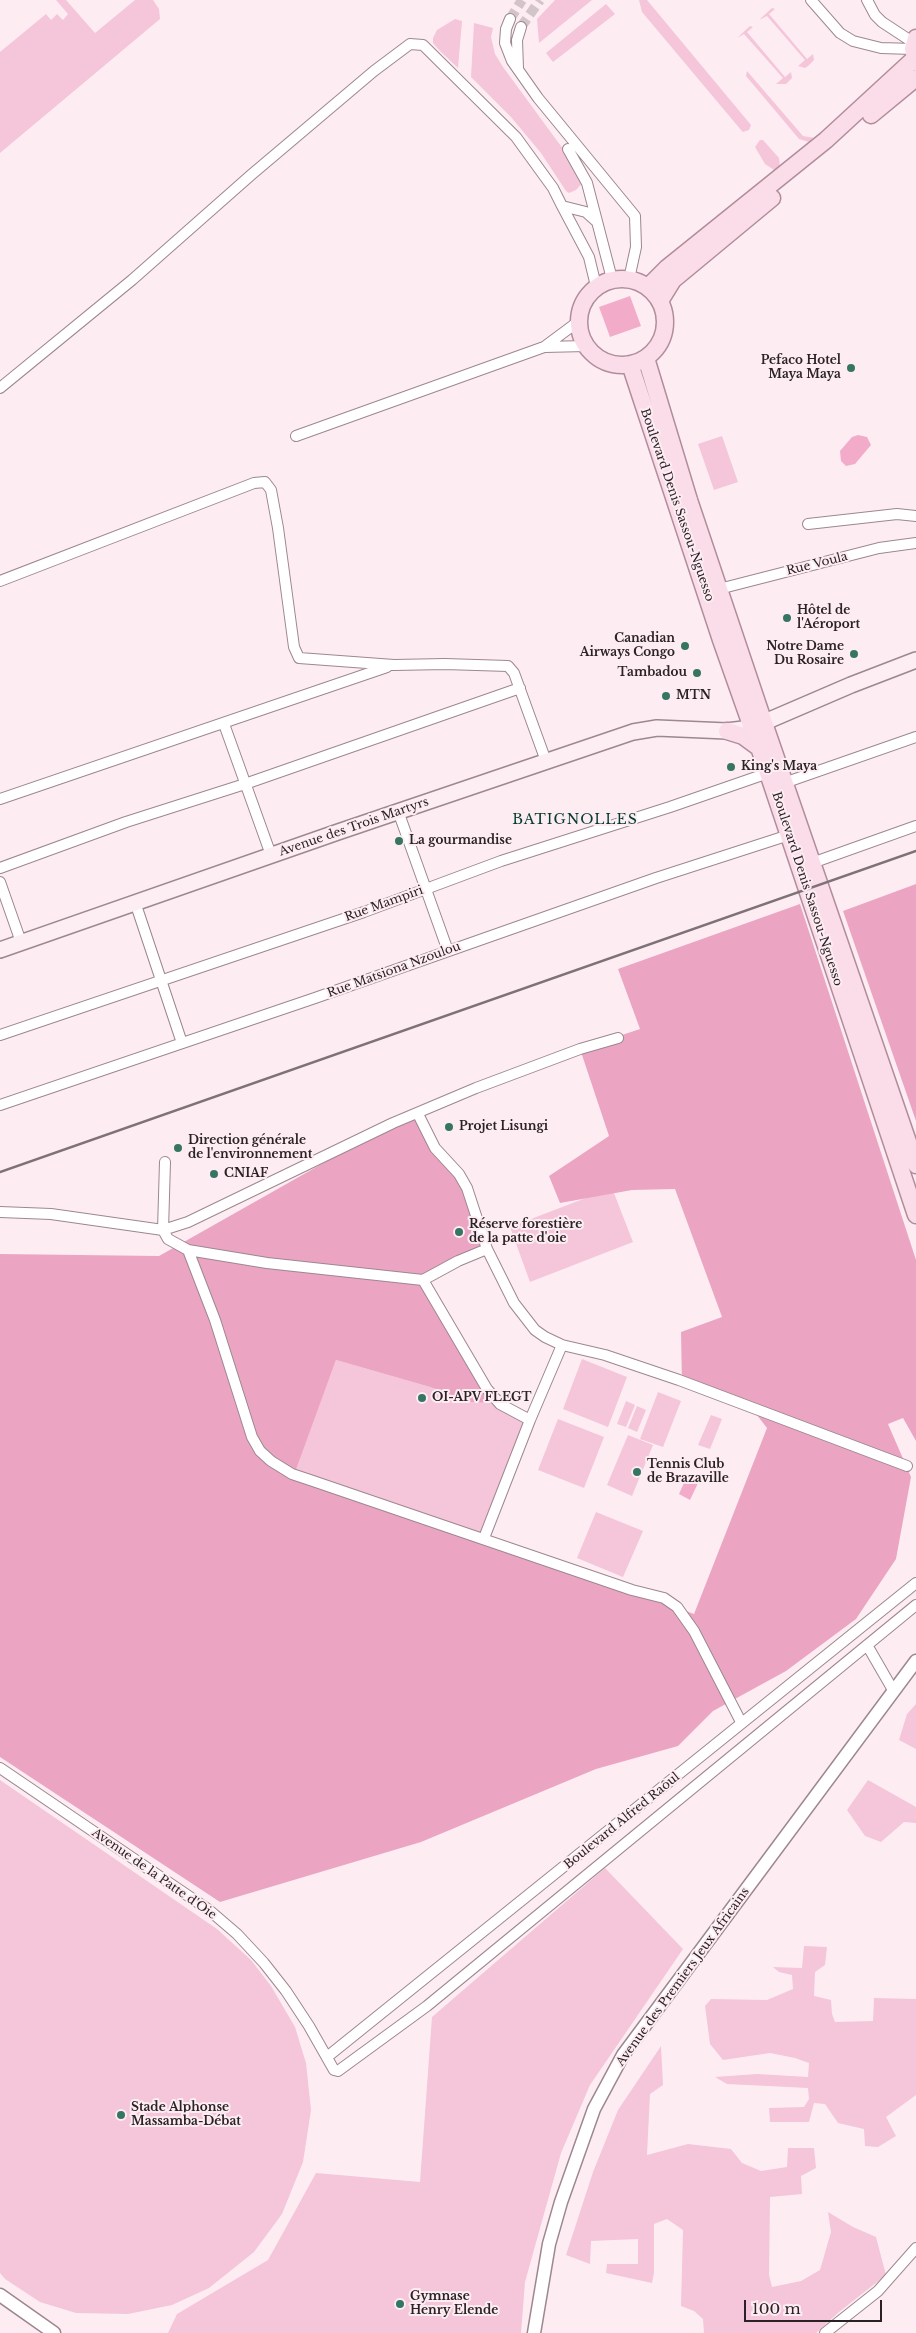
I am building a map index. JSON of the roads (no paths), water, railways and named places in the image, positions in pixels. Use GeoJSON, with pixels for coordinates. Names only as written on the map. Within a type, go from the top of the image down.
{"type":"FeatureCollection","features":[{"type":"Feature","properties":{"kind":"main road"},"geometry":{"type":"LineString","coordinates":[[648,287],[667,268],[826,140],[915,50]]}},
{"type":"Feature","properties":{"kind":"main road"},"geometry":{"type":"LineString","coordinates":[[660,302],[673,280],[916,78]]}},
{"type":"Feature","properties":{"kind":"main road"},"geometry":{"type":"LineString","coordinates":[[612,279],[629,279],[648,287],[660,302],[665,318],[663,336],[656,348],[646,358],[630,364],[614,364],[598,358],[586,346],[579,331],[579,314],[585,298],[596,286],[612,279]]}},
{"type":"Feature","properties":{"kind":"main road","name":"Boulevard Denis Sassou-Nguesso"},"geometry":{"type":"LineString","coordinates":[[646,358],[719,589],[756,722],[758,747],[916,1215]]}},
{"type":"Feature","properties":{"kind":"main road","name":"Boulevard Denis Sassou-Nguesso"},"geometry":{"type":"LineString","coordinates":[[630,364],[756,722],[784,783],[916,1165]]}},
{"type":"Feature","properties":{"kind":"main road","name":"Avenue des Trois Martyrs"},"geometry":{"type":"LineString","coordinates":[[0,950],[271,855],[546,761],[646,729],[720,731],[756,722],[916,660]]}},
{"type":"Feature","properties":{"kind":"main road"},"geometry":{"type":"LineString","coordinates":[[720,731],[743,736],[758,747]]}},
{"type":"Feature","properties":{"kind":"street"},"geometry":{"type":"LineString","coordinates":[[810,0],[840,34],[853,41],[881,48],[915,50]]}},
{"type":"Feature","properties":{"kind":"street"},"geometry":{"type":"LineString","coordinates":[[867,0],[882,22],[915,50]]}},
{"type":"Feature","properties":{"kind":"street"},"geometry":{"type":"LineString","coordinates":[[510,19],[506,29],[505,43],[518,70],[635,216],[636,247],[629,279]]}},
{"type":"Feature","properties":{"kind":"street"},"geometry":{"type":"LineString","coordinates":[[518,70],[517,40],[520,27]]}},
{"type":"Feature","properties":{"kind":"street"},"geometry":{"type":"LineString","coordinates":[[0,388],[132,280],[251,175],[374,71],[410,44],[423,45],[516,138],[553,188],[589,257],[596,286]]}},
{"type":"Feature","properties":{"kind":"street"},"geometry":{"type":"LineString","coordinates":[[568,149],[587,183],[612,279]]}},
{"type":"Feature","properties":{"kind":"street"},"geometry":{"type":"LineString","coordinates":[[562,206],[586,212],[596,221]]}},
{"type":"Feature","properties":{"kind":"street"},"geometry":{"type":"LineString","coordinates":[[296,436],[544,347],[579,321]]}},
{"type":"Feature","properties":{"kind":"street"},"geometry":{"type":"LineString","coordinates":[[544,347],[586,346]]}},
{"type":"Feature","properties":{"kind":"street"},"geometry":{"type":"LineString","coordinates":[[0,581],[254,484],[265,482],[271,490],[295,653],[299,658],[394,664],[508,666],[514,673],[546,761]]}},
{"type":"Feature","properties":{"kind":"street"},"geometry":{"type":"LineString","coordinates":[[808,524],[897,514],[916,516]]}},
{"type":"Feature","properties":{"kind":"street","name":"Rue Voula"},"geometry":{"type":"LineString","coordinates":[[719,589],[879,548],[916,543]]}},
{"type":"Feature","properties":{"kind":"street"},"geometry":{"type":"LineString","coordinates":[[0,799],[224,724],[314,690],[394,664]]}},
{"type":"Feature","properties":{"kind":"street"},"geometry":{"type":"LineString","coordinates":[[0,868],[126,822],[245,784],[520,688]]}},
{"type":"Feature","properties":{"kind":"street"},"geometry":{"type":"LineString","coordinates":[[224,724],[271,855]]}},
{"type":"Feature","properties":{"kind":"street"},"geometry":{"type":"LineString","coordinates":[[784,783],[916,737]]}},
{"type":"Feature","properties":{"kind":"street","name":"Rue Mampiri"},"geometry":{"type":"LineString","coordinates":[[0,1035],[426,890],[502,861],[768,773]]}},
{"type":"Feature","properties":{"kind":"street"},"geometry":{"type":"LineString","coordinates":[[398,812],[448,951]]}},
{"type":"Feature","properties":{"kind":"street"},"geometry":{"type":"LineString","coordinates":[[812,863],[916,826]]}},
{"type":"Feature","properties":{"kind":"street","name":"Rue Matsiona Nzoulou"},"geometry":{"type":"LineString","coordinates":[[0,1105],[656,878],[788,835]]}},
{"type":"Feature","properties":{"kind":"street"},"geometry":{"type":"LineString","coordinates":[[0,882],[21,942]]}},
{"type":"Feature","properties":{"kind":"street"},"geometry":{"type":"LineString","coordinates":[[135,902],[182,1043]]}},
{"type":"Feature","properties":{"kind":"street"},"geometry":{"type":"LineString","coordinates":[[0,1212],[50,1214],[163,1230],[188,1222],[393,1123],[580,1049],[618,1038]]}},
{"type":"Feature","properties":{"kind":"street"},"geometry":{"type":"LineString","coordinates":[[418,1114],[435,1148],[459,1174],[467,1188],[487,1249],[514,1302],[524,1318],[545,1337],[562,1345],[605,1355],[679,1380],[907,1466]]}},
{"type":"Feature","properties":{"kind":"street"},"geometry":{"type":"LineString","coordinates":[[165,1162],[163,1230],[168,1239],[188,1250],[267,1263],[423,1280],[458,1261],[487,1249]]}},
{"type":"Feature","properties":{"kind":"street"},"geometry":{"type":"LineString","coordinates":[[188,1250],[215,1320],[252,1437],[260,1451],[271,1461],[292,1474],[632,1590],[664,1598],[677,1607],[694,1631],[741,1722]]}},
{"type":"Feature","properties":{"kind":"street"},"geometry":{"type":"LineString","coordinates":[[423,1280],[487,1389],[500,1404],[530,1420]]}},
{"type":"Feature","properties":{"kind":"street"},"geometry":{"type":"LineString","coordinates":[[484,1538],[530,1420],[562,1345]]}},
{"type":"Feature","properties":{"kind":"street","name":"Boulevard Alfred Raôul"},"geometry":{"type":"LineString","coordinates":[[327,2057],[916,1583]]}},
{"type":"Feature","properties":{"kind":"street","name":"Boulevard Alfred Raôul"},"geometry":{"type":"LineString","coordinates":[[341,2069],[427,2006],[916,1605]]}},
{"type":"Feature","properties":{"kind":"street"},"geometry":{"type":"LineString","coordinates":[[866,1646],[893,1690]]}},
{"type":"Feature","properties":{"kind":"street","name":"Avenue des Premiers Jeux Africains"},"geometry":{"type":"LineString","coordinates":[[534,2333],[549,2244],[561,2202],[594,2109],[623,2055],[916,1661]]}},
{"type":"Feature","properties":{"kind":"street","name":"Avenue de la Patte d'Oie"},"geometry":{"type":"LineString","coordinates":[[0,1768],[209,1910],[264,1963],[286,1991],[309,2026],[334,2070],[338,2071],[341,2069]]}},
{"type":"Feature","properties":{"kind":"street"},"geometry":{"type":"LineString","coordinates":[[825,2333],[878,2291],[916,2248]]}},
{"type":"Feature","properties":{"kind":"street"},"geometry":{"type":"LineString","coordinates":[[0,2295],[54,2333]]}},
{"type":"Feature","properties":{"kind":"tunnel"},"geometry":{"type":"LineString","coordinates":[[510,19],[522,0]]}},
{"type":"Feature","properties":{"kind":"tunnel"},"geometry":{"type":"LineString","coordinates":[[521,27],[540,0]]}},
{"type":"Feature","properties":{"kind":"railway"},"geometry":{"type":"LineString","coordinates":[[0,1172],[916,851]]}},
{"type":"Feature","properties":{"kind":"place","name":"Pefaco Hotel Maya Maya"},"geometry":{"type":"Point","coordinates":[851,368]}},
{"type":"Feature","properties":{"kind":"place","name":"Hôtel de l'Aéroport"},"geometry":{"type":"Point","coordinates":[787,618]}},
{"type":"Feature","properties":{"kind":"place","name":"Canadian Airways Congo"},"geometry":{"type":"Point","coordinates":[685,646]}},
{"type":"Feature","properties":{"kind":"place","name":"Notre Dame Du Rosaire"},"geometry":{"type":"Point","coordinates":[854,654]}},
{"type":"Feature","properties":{"kind":"place","name":"Tambadou"},"geometry":{"type":"Point","coordinates":[697,673]}},
{"type":"Feature","properties":{"kind":"place","name":"MTN"},"geometry":{"type":"Point","coordinates":[666,696]}},
{"type":"Feature","properties":{"kind":"place","name":"King's Maya"},"geometry":{"type":"Point","coordinates":[731,767]}},
{"type":"Feature","properties":{"kind":"place","name":"La gourmandise"},"geometry":{"type":"Point","coordinates":[399,841]}},
{"type":"Feature","properties":{"kind":"place","name":"Projet Lisungi"},"geometry":{"type":"Point","coordinates":[449,1127]}},
{"type":"Feature","properties":{"kind":"place","name":"Direction générale de l'environnement"},"geometry":{"type":"Point","coordinates":[178,1148]}},
{"type":"Feature","properties":{"kind":"place","name":"CNIAF"},"geometry":{"type":"Point","coordinates":[214,1174]}},
{"type":"Feature","properties":{"kind":"place","name":"Réserve forestière de la patte d'oie"},"geometry":{"type":"Point","coordinates":[459,1232]}},
{"type":"Feature","properties":{"kind":"place","name":"OI-APV FLEGT"},"geometry":{"type":"Point","coordinates":[422,1398]}},
{"type":"Feature","properties":{"kind":"place","name":"Tennis Club de Brazaville"},"geometry":{"type":"Point","coordinates":[637,1472]}},
{"type":"Feature","properties":{"kind":"place","name":"Stade Alphonse Massamba-Débat"},"geometry":{"type":"Point","coordinates":[121,2115]}},
{"type":"Feature","properties":{"kind":"place","name":"Gymnase Henry Elende"},"geometry":{"type":"Point","coordinates":[400,2304]}},
{"type":"Feature","properties":{"kind":"district","name":"BATIGNOLLES"},"geometry":{"type":"Point","coordinates":[575,820]}}]}
